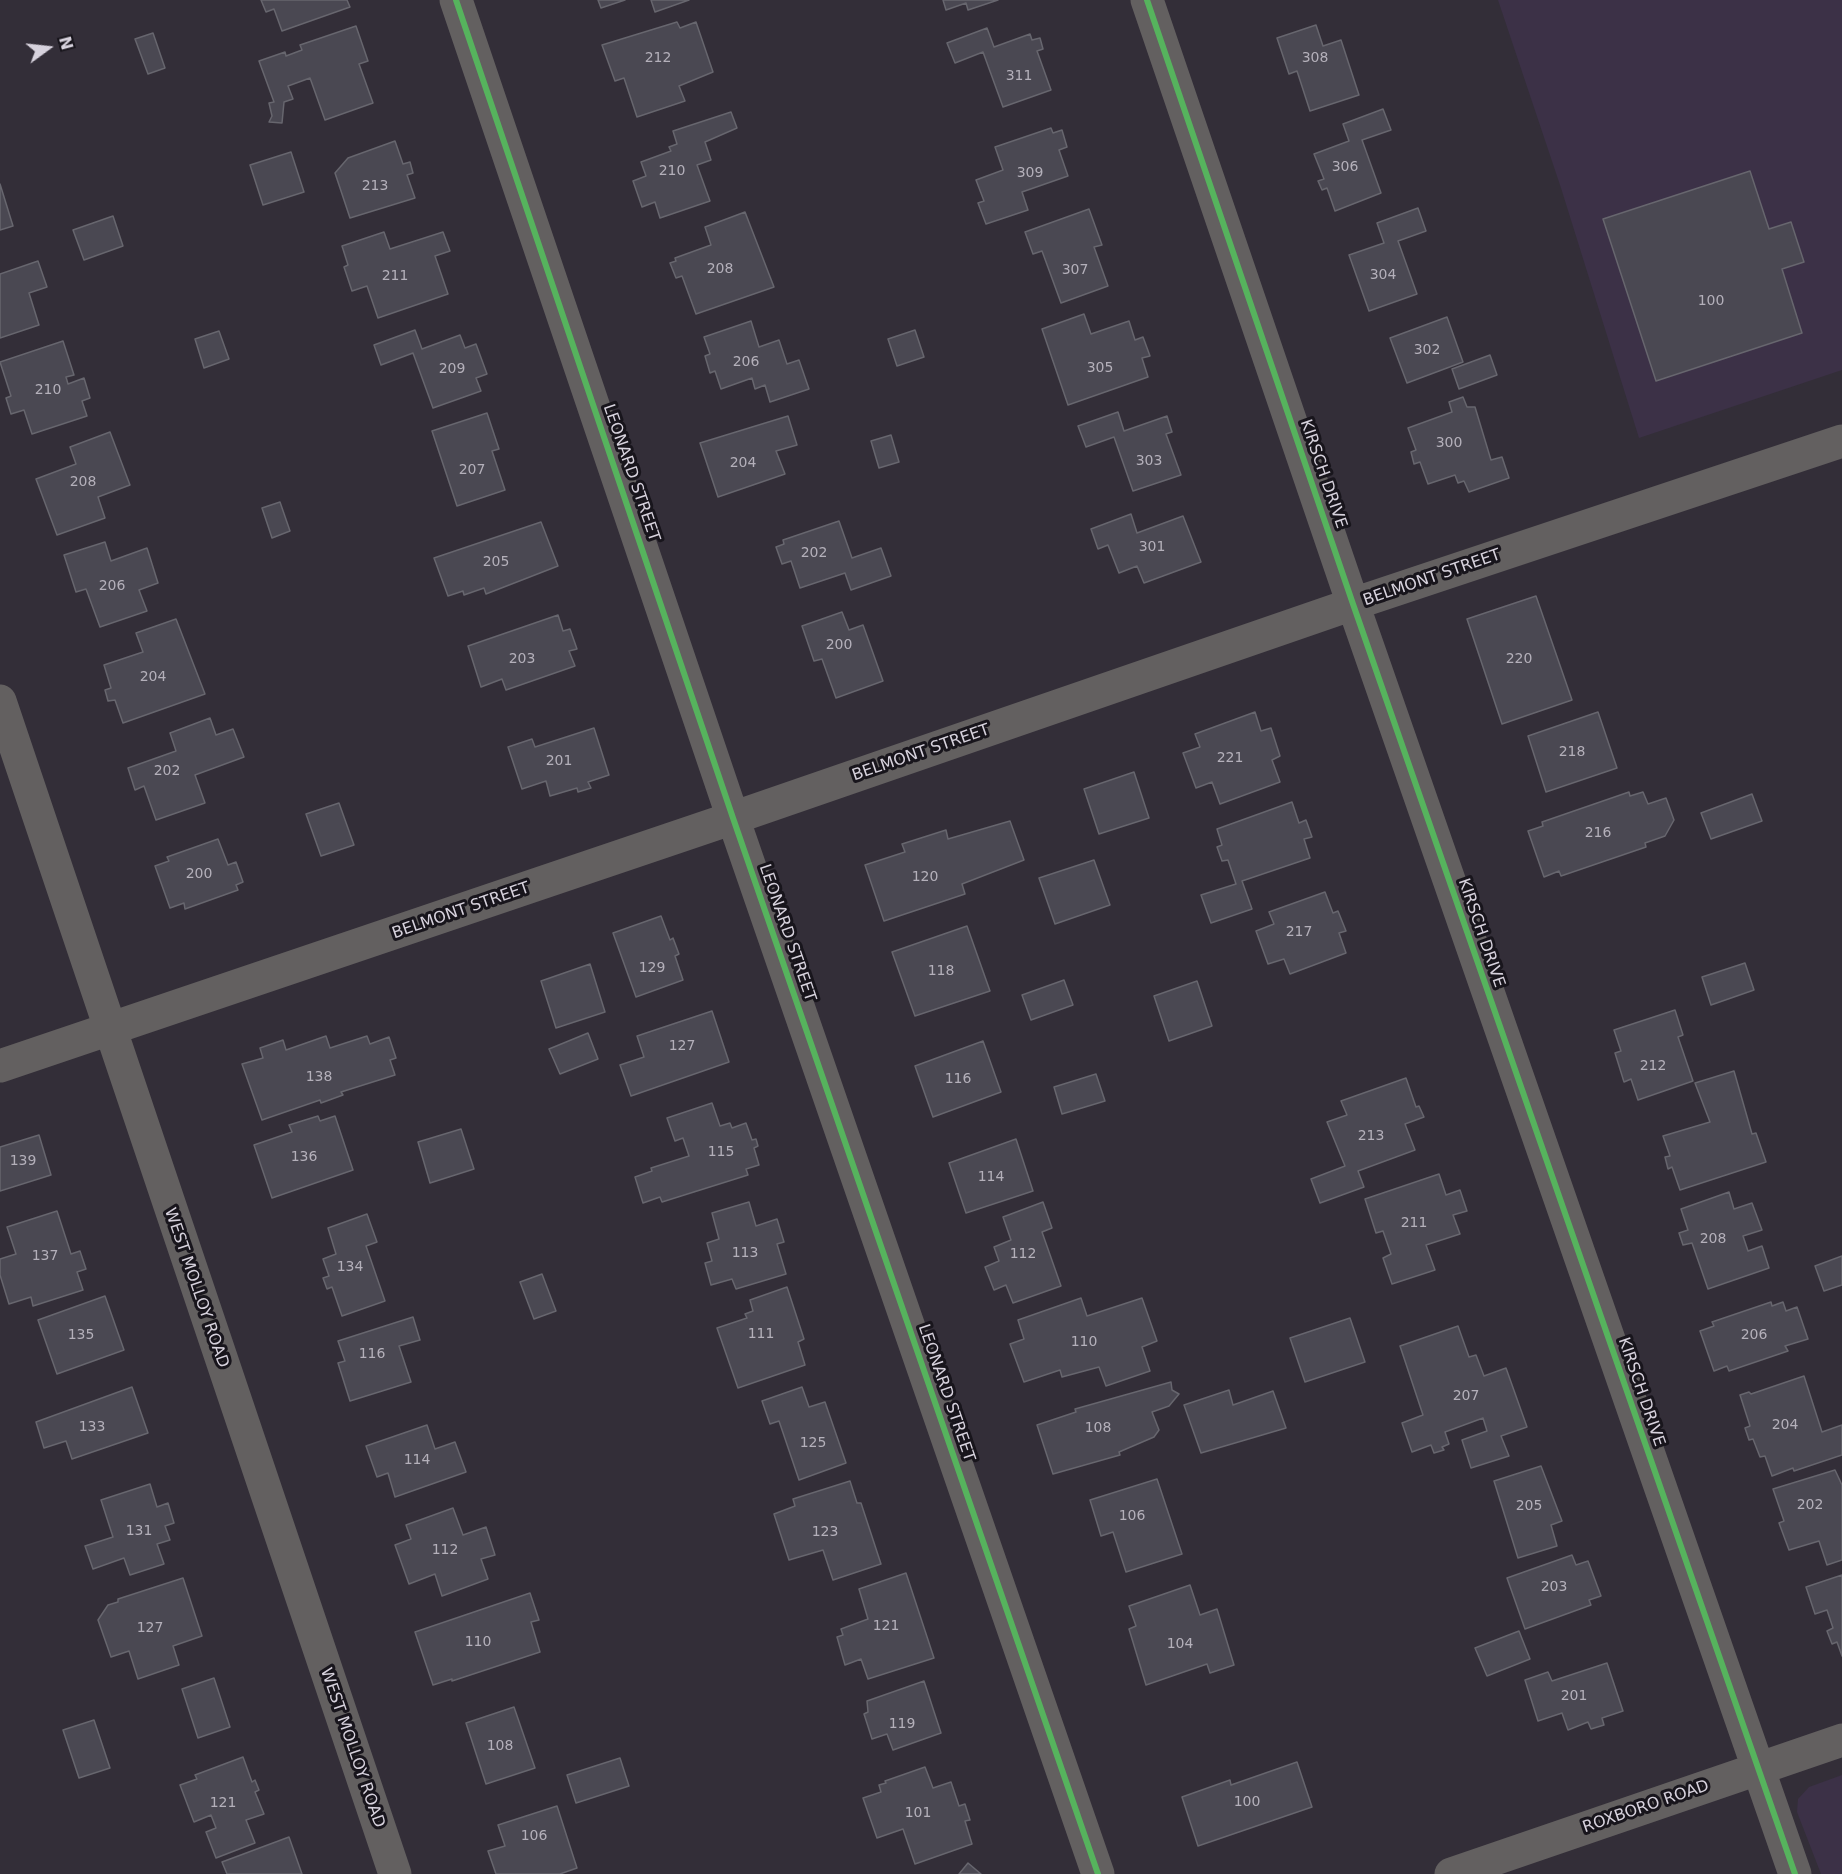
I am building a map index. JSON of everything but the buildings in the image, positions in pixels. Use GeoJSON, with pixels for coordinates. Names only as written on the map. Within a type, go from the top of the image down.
{"type":"FeatureCollection","features":[{"type":"Feature","properties":{"kind":"street","name":"LEONARD STREET"},"geometry":{"type":"LineString","coordinates":[[456,0],[733,818],[1098,1874]]}},
{"type":"Feature","properties":{"kind":"street","name":"KIRSCH DRIVE"},"geometry":{"type":"LineString","coordinates":[[1147,0],[1353,604],[1795,1874]]}},
{"type":"Feature","properties":{"kind":"street","name":"BELMONT STREET"},"geometry":{"type":"LineString","coordinates":[[0,1066],[733,818],[1353,604],[1842,441]]}},
{"type":"Feature","properties":{"kind":"street","name":"WEST MOLLOY ROAD"},"geometry":{"type":"LineString","coordinates":[[0,701],[395,1874]]}},
{"type":"Feature","properties":{"kind":"street","name":"ROXBORO ROAD"},"geometry":{"type":"LineString","coordinates":[[1450,1874],[1842,1740]]}},
{"type":"Feature","properties":{"kind":"shaded area"},"geometry":{"type":"Polygon","coordinates":[[[1498,0],[1842,0],[1842,370],[1639,438],[1561,188],[1498,0]]]}},
{"type":"Feature","properties":{"kind":"shaded area"},"geometry":{"type":"Polygon","coordinates":[[[1842,1775],[1842,1874],[1821,1874],[1797,1812],[1798,1799],[1809,1787],[1842,1775]]]}},
{"type":"Feature","properties":{"kind":"cycle path"},"geometry":{"type":"LineString","coordinates":[[456,0],[733,818],[1098,1874]]}},
{"type":"Feature","properties":{"kind":"cycle path"},"geometry":{"type":"LineString","coordinates":[[1147,0],[1353,604],[1795,1874]]}}]}
